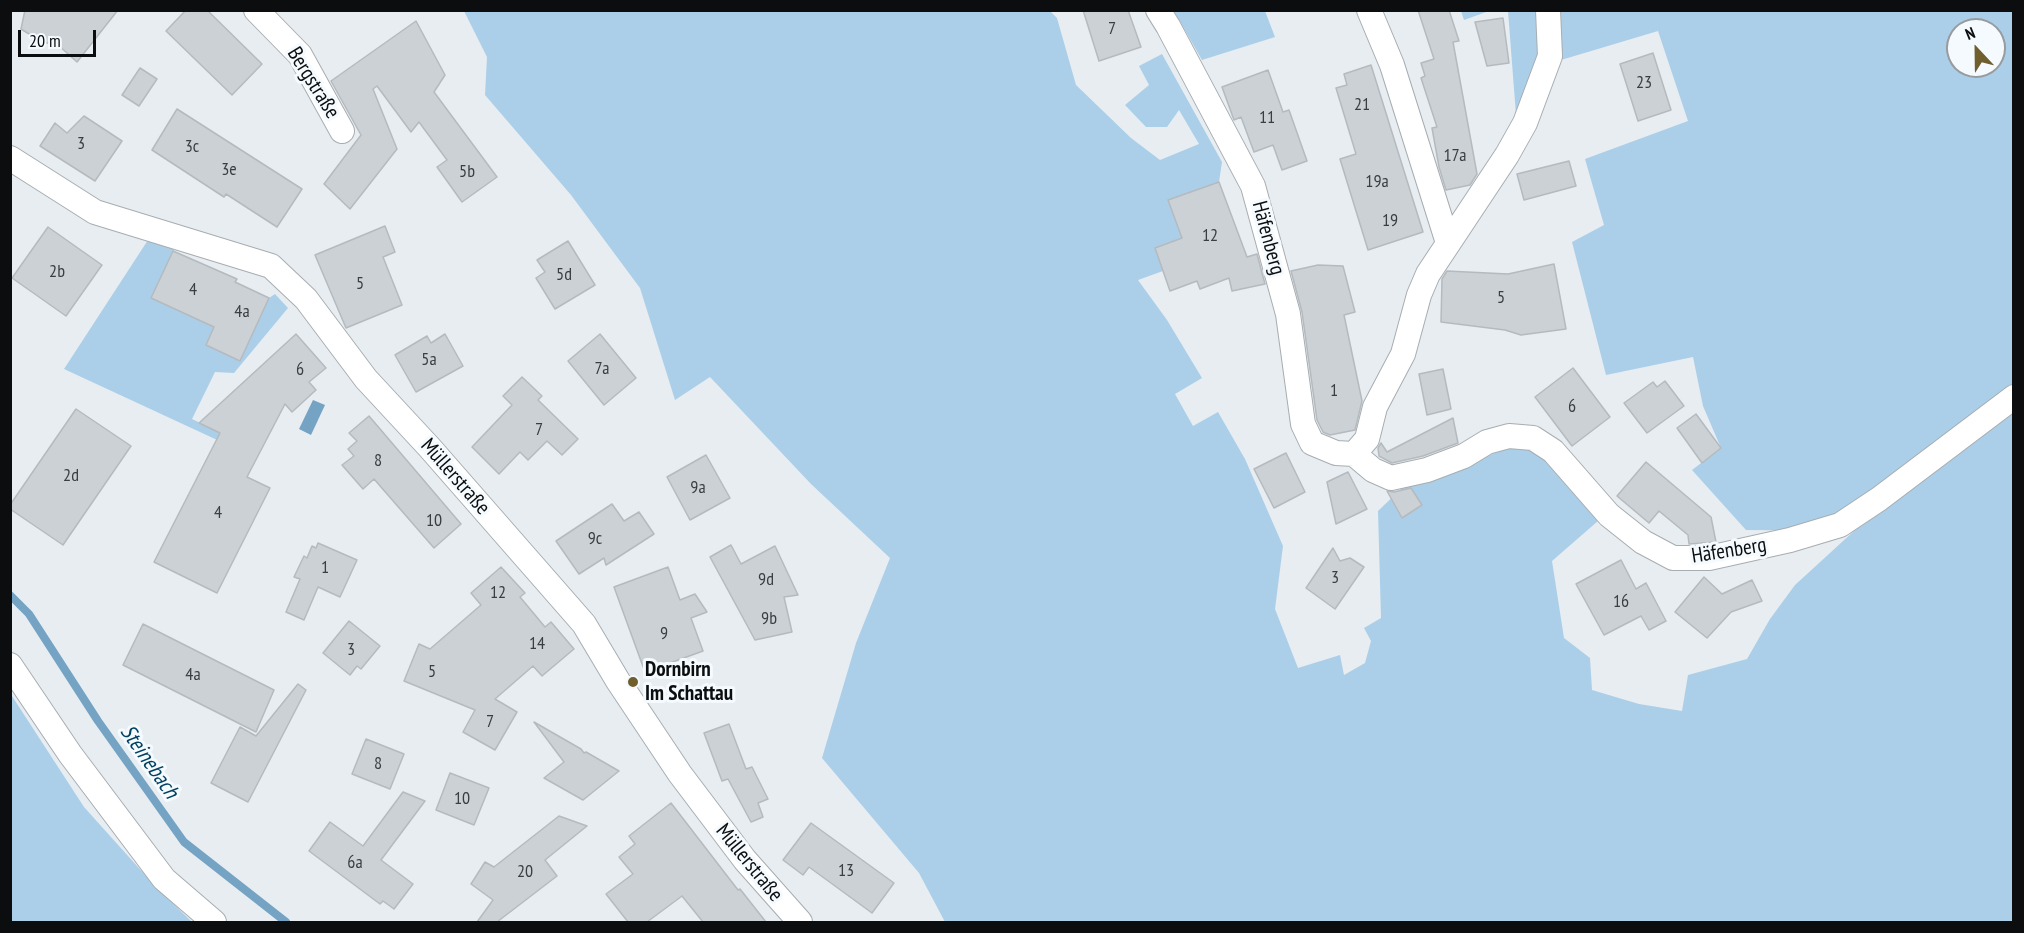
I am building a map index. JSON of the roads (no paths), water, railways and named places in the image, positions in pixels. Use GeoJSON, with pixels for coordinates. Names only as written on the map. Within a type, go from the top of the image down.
{"type":"FeatureCollection","features":[{"type":"Feature","properties":{"kind":"street","name":"Bergstraße"},"geometry":{"type":"LineString","coordinates":[[256,10],[300,55],[342,131]]}},
{"type":"Feature","properties":{"kind":"street","name":"Häfenberg"},"geometry":{"type":"LineString","coordinates":[[1158,10],[1253,186],[1288,314],[1303,424],[1312,443],[1336,453],[1354,454],[1373,470],[1391,478],[1427,470],[1464,456],[1487,442],[1509,436],[1533,438],[1553,451],[1609,515],[1643,542],[1673,558],[1709,558],[1790,540],[1840,525],[1879,499],[2013,397]]}},
{"type":"Feature","properties":{"kind":"street"},"geometry":{"type":"LineString","coordinates":[[1369,10],[1392,65],[1448,243]]}},
{"type":"Feature","properties":{"kind":"street"},"geometry":{"type":"LineString","coordinates":[[1354,454],[1367,440],[1376,406],[1403,354],[1419,295],[1428,274],[1526,123],[1550,56],[1548,10]]}},
{"type":"Feature","properties":{"kind":"street","name":"Müllerstraße"},"geometry":{"type":"LineString","coordinates":[[10,158],[95,212],[271,266],[306,299],[366,379],[430,448],[584,624],[618,681],[680,774],[745,860],[800,922]]}},
{"type":"Feature","properties":{"kind":"street"},"geometry":{"type":"LineString","coordinates":[[10,665],[70,754],[164,879],[214,922]]}},
{"type":"Feature","properties":{"kind":"waterway","name":"Steinebach"},"geometry":{"type":"LineString","coordinates":[[10,595],[29,614],[98,721],[184,842],[286,922]]}},
{"type":"Feature","properties":{"kind":"place","name":"Dornbirn Im Schattau"},"geometry":{"type":"Point","coordinates":[633,682]}}]}
